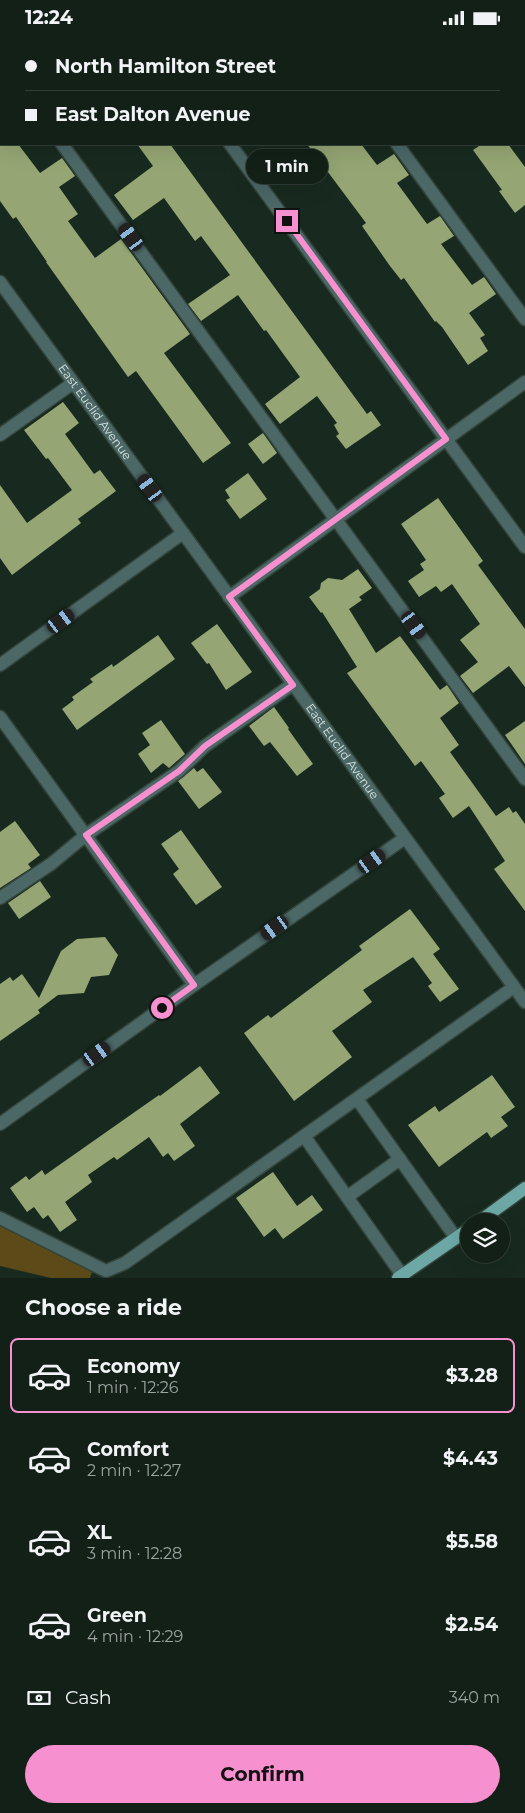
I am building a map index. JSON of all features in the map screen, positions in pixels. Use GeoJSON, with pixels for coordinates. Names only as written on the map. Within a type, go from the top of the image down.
{"type":"FeatureCollection","features":[{"type":"Feature","properties":{"kind":"main road"},"geometry":{"type":"LineString","coordinates":[[491,1213],[525,1188]]}},
{"type":"Feature","properties":{"kind":"main road"},"geometry":{"type":"LineString","coordinates":[[400,1277],[460,1235]]}},
{"type":"Feature","properties":{"kind":"street"},"geometry":{"type":"LineString","coordinates":[[63,145],[525,779]]}},
{"type":"Feature","properties":{"kind":"street"},"geometry":{"type":"LineString","coordinates":[[231,145],[525,547]]}},
{"type":"Feature","properties":{"kind":"street"},"geometry":{"type":"LineString","coordinates":[[399,145],[525,319]]}},
{"type":"Feature","properties":{"kind":"street","name":"East Euclid Avenue"},"geometry":{"type":"LineString","coordinates":[[0,282],[525,1002]]}},
{"type":"Feature","properties":{"kind":"street"},"geometry":{"type":"LineString","coordinates":[[229,597],[525,382]]}},
{"type":"Feature","properties":{"kind":"street"},"geometry":{"type":"LineString","coordinates":[[0,435],[73,383]]}},
{"type":"Feature","properties":{"kind":"street"},"geometry":{"type":"LineString","coordinates":[[0,665],[182,533]]}},
{"type":"Feature","properties":{"kind":"street"},"geometry":{"type":"LineString","coordinates":[[0,898],[51,864],[86,835],[179,771],[205,746],[293,685]]}},
{"type":"Feature","properties":{"kind":"street"},"geometry":{"type":"LineString","coordinates":[[0,717],[194,985]]}},
{"type":"Feature","properties":{"kind":"street"},"geometry":{"type":"LineString","coordinates":[[0,1124],[194,985],[405,838]]}},
{"type":"Feature","properties":{"kind":"street"},"geometry":{"type":"LineString","coordinates":[[0,1218],[106,1271],[125,1263],[514,987]]}},
{"type":"Feature","properties":{"kind":"street"},"geometry":{"type":"LineString","coordinates":[[357,1099],[456,1238]]}},
{"type":"Feature","properties":{"kind":"street"},"geometry":{"type":"LineString","coordinates":[[304,1136],[400,1277]]}},
{"type":"Feature","properties":{"kind":"street"},"geometry":{"type":"LineString","coordinates":[[347,1197],[400,1159]]}},
{"type":"Feature","properties":{"kind":"shaded area"},"geometry":{"type":"Polygon","coordinates":[[[0,1223],[93,1269],[90,1278],[51,1278],[0,1266],[0,1223]]]}},
{"type":"Feature","properties":{"kind":"building"},"geometry":{"type":"Polygon","coordinates":[[[0,145],[19,145],[40,173],[62,158],[75,176],[59,187],[78,214],[68,221],[95,258],[121,239],[190,334],[164,353],[231,443],[203,463],[136,371],[128,377],[16,217],[13,219],[0,201],[0,145]]]}},
{"type":"Feature","properties":{"kind":"building"},"geometry":{"type":"Polygon","coordinates":[[[138,145],[171,145],[367,414],[371,411],[381,425],[346,449],[336,436],[339,434],[334,425],[337,423],[317,396],[280,424],[265,404],[300,377],[266,330],[264,331],[238,295],[201,321],[188,304],[230,275],[201,236],[195,241],[164,198],[133,220],[114,195],[153,166],[138,145]]]}},
{"type":"Feature","properties":{"kind":"building"},"geometry":{"type":"Polygon","coordinates":[[[308,145],[362,145],[377,165],[394,154],[409,175],[397,183],[427,224],[440,216],[454,236],[441,244],[472,285],[484,277],[496,294],[469,313],[485,335],[480,338],[488,351],[468,365],[442,327],[435,322],[404,278],[401,280],[390,266],[362,226],[366,223],[308,145]]]}},
{"type":"Feature","properties":{"kind":"building"},"geometry":{"type":"Polygon","coordinates":[[[480,145],[509,145],[525,167],[525,205],[515,213],[499,191],[502,190],[473,150],[480,145]]]}},
{"type":"Feature","properties":{"kind":"building"},"geometry":{"type":"Polygon","coordinates":[[[63,402],[79,423],[65,434],[94,474],[100,470],[116,491],[78,519],[81,523],[12,575],[0,558],[0,485],[27,523],[72,490],[24,430],[63,402]]]}},
{"type":"Feature","properties":{"kind":"building"},"geometry":{"type":"Polygon","coordinates":[[[263,433],[277,453],[263,464],[248,444],[263,433]]]}},
{"type":"Feature","properties":{"kind":"building"},"geometry":{"type":"Polygon","coordinates":[[[248,473],[267,499],[240,519],[226,500],[230,498],[225,490],[248,473]]]}},
{"type":"Feature","properties":{"kind":"building"},"geometry":{"type":"Polygon","coordinates":[[[438,498],[483,561],[478,565],[525,629],[525,687],[509,666],[473,693],[460,676],[478,662],[460,640],[480,624],[452,584],[441,592],[436,586],[419,597],[408,581],[424,570],[420,564],[426,560],[401,524],[438,498]]]}},
{"type":"Feature","properties":{"kind":"building"},"geometry":{"type":"Polygon","coordinates":[[[358,569],[372,588],[359,597],[362,600],[349,609],[376,653],[400,636],[440,690],[447,685],[459,703],[440,718],[459,745],[450,752],[496,816],[509,807],[513,813],[516,811],[525,824],[525,911],[494,869],[505,861],[469,806],[453,818],[439,798],[445,794],[421,761],[415,766],[347,673],[357,667],[322,612],[309,597],[320,589],[321,583],[328,578],[342,580],[358,569]]]}},
{"type":"Feature","properties":{"kind":"building"},"geometry":{"type":"Polygon","coordinates":[[[217,624],[252,672],[226,690],[209,663],[207,664],[191,643],[217,624]]]}},
{"type":"Feature","properties":{"kind":"building"},"geometry":{"type":"Polygon","coordinates":[[[158,635],[175,659],[77,730],[62,709],[74,700],[72,697],[93,682],[90,679],[112,664],[113,667],[158,635]]]}},
{"type":"Feature","properties":{"kind":"building"},"geometry":{"type":"Polygon","coordinates":[[[274,707],[313,764],[297,776],[270,742],[264,746],[249,726],[274,707]]]}},
{"type":"Feature","properties":{"kind":"building"},"geometry":{"type":"Polygon","coordinates":[[[161,720],[185,754],[169,768],[163,763],[151,773],[138,754],[150,745],[142,733],[161,720]]]}},
{"type":"Feature","properties":{"kind":"building"},"geometry":{"type":"Polygon","coordinates":[[[525,721],[525,764],[505,735],[525,721]]]}},
{"type":"Feature","properties":{"kind":"building"},"geometry":{"type":"Polygon","coordinates":[[[194,768],[197,772],[203,768],[222,792],[199,809],[178,781],[194,768]]]}},
{"type":"Feature","properties":{"kind":"building"},"geometry":{"type":"Polygon","coordinates":[[[15,821],[40,855],[28,864],[31,868],[0,888],[0,832],[15,821]]]}},
{"type":"Feature","properties":{"kind":"building"},"geometry":{"type":"Polygon","coordinates":[[[181,830],[222,887],[196,905],[173,874],[179,869],[161,844],[181,830]]]}},
{"type":"Feature","properties":{"kind":"building"},"geometry":{"type":"Polygon","coordinates":[[[40,881],[51,897],[19,919],[8,903],[40,881]]]}},
{"type":"Feature","properties":{"kind":"building"},"geometry":{"type":"Polygon","coordinates":[[[410,909],[440,949],[433,954],[459,989],[440,1002],[428,986],[432,983],[413,957],[363,990],[372,1002],[332,1031],[352,1057],[294,1101],[244,1033],[268,1015],[271,1018],[362,950],[359,946],[410,909]]]}},
{"type":"Feature","properties":{"kind":"building"},"geometry":{"type":"Polygon","coordinates":[[[105,937],[118,955],[109,975],[91,977],[84,993],[58,995],[38,1010],[40,1013],[0,1041],[0,984],[10,977],[13,981],[22,974],[39,998],[61,951],[77,939],[105,937]]]}},
{"type":"Feature","properties":{"kind":"building"},"geometry":{"type":"Polygon","coordinates":[[[200,1066],[220,1093],[180,1124],[195,1146],[174,1161],[168,1153],[163,1157],[149,1137],[117,1160],[114,1157],[88,1175],[92,1182],[65,1202],[77,1220],[60,1232],[48,1215],[43,1219],[34,1207],[27,1212],[10,1188],[26,1176],[29,1180],[42,1170],[45,1175],[160,1096],[200,1066]]]}},
{"type":"Feature","properties":{"kind":"building"},"geometry":{"type":"Polygon","coordinates":[[[492,1075],[515,1107],[501,1117],[508,1126],[491,1138],[487,1132],[439,1167],[408,1125],[435,1106],[439,1112],[492,1075]]]}},
{"type":"Feature","properties":{"kind":"building"},"geometry":{"type":"Polygon","coordinates":[[[273,1172],[297,1206],[312,1195],[323,1210],[283,1239],[275,1228],[264,1237],[236,1198],[273,1172]]]}},
{"type":"Feature","properties":{"kind":"route"},"geometry":{"type":"LineString","coordinates":[[162,1008],[194,985],[86,835],[179,771],[205,746],[293,685],[229,597],[446,439],[287,221]]}}]}
